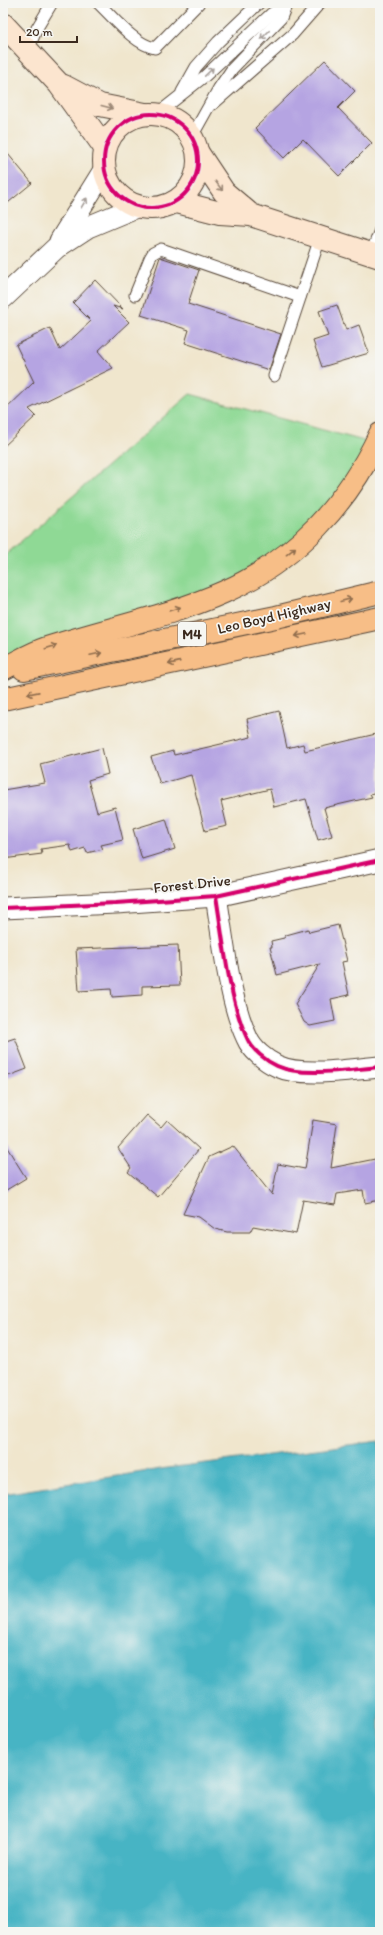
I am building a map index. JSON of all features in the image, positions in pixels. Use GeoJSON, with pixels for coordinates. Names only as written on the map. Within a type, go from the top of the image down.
{"type":"FeatureCollection","features":[{"type":"Feature","properties":{"kind":"highway"},"geometry":{"type":"LineString","coordinates":[[3,669],[46,649],[223,593],[264,570],[298,544],[318,526],[336,506],[368,460],[380,434]]}},
{"type":"Feature","properties":{"kind":"highway","name":"Leo Boyd Highway"},"geometry":{"type":"LineString","coordinates":[[3,673],[276,617],[380,592]]}},
{"type":"Feature","properties":{"kind":"highway","name":"Leo Boyd Highway"},"geometry":{"type":"LineString","coordinates":[[3,699],[380,618]]}},
{"type":"Feature","properties":{"kind":"street"},"geometry":{"type":"LineString","coordinates":[[3,24],[60,84],[105,148]]}},
{"type":"Feature","properties":{"kind":"street"},"geometry":{"type":"LineString","coordinates":[[60,84],[100,105],[172,118],[185,128],[224,192],[251,215]]}},
{"type":"Feature","properties":{"kind":"street"},"geometry":{"type":"LineString","coordinates":[[151,114],[127,120],[114,132],[105,148],[104,170],[110,184],[119,196],[136,207],[147,209],[162,208],[177,202],[188,192],[195,181],[199,167],[197,147]]}},
{"type":"Feature","properties":{"kind":"street"},"geometry":{"type":"LineString","coordinates":[[56,248],[104,170]]}},
{"type":"Feature","properties":{"kind":"street"},"geometry":{"type":"LineString","coordinates":[[177,202],[220,213],[251,215],[375,256]]}},
{"type":"Feature","properties":{"kind":"street"},"geometry":{"type":"LineString","coordinates":[[3,298],[56,248],[88,228],[136,207]]}},
{"type":"Feature","properties":{"kind":"street","name":"Forest Drive"},"geometry":{"type":"LineString","coordinates":[[3,908],[116,903],[216,896],[380,860]]}},
{"type":"Feature","properties":{"kind":"street"},"geometry":{"type":"LineString","coordinates":[[216,896],[229,973],[238,1015],[247,1040],[258,1054],[278,1067],[307,1072],[380,1067]]}},
{"type":"Feature","properties":{"kind":"lane"},"geometry":{"type":"LineString","coordinates":[[28,50],[37,28],[52,3]]}},
{"type":"Feature","properties":{"kind":"lane"},"geometry":{"type":"LineString","coordinates":[[98,3],[137,40],[147,47],[155,48],[194,5]]}},
{"type":"Feature","properties":{"kind":"lane"},"geometry":{"type":"LineString","coordinates":[[179,98],[196,67],[218,42],[259,3]]}},
{"type":"Feature","properties":{"kind":"lane"},"geometry":{"type":"LineString","coordinates":[[151,114],[179,98],[205,76],[271,14],[288,3]]}},
{"type":"Feature","properties":{"kind":"lane"},"geometry":{"type":"LineString","coordinates":[[197,147],[195,132],[206,109],[232,69],[281,18],[288,3]]}},
{"type":"Feature","properties":{"kind":"lane"},"geometry":{"type":"LineString","coordinates":[[206,109],[293,34],[320,3]]}},
{"type":"Feature","properties":{"kind":"lane"},"geometry":{"type":"LineString","coordinates":[[375,256],[380,230]]}},
{"type":"Feature","properties":{"kind":"lane"},"geometry":{"type":"LineString","coordinates":[[274,376],[320,238]]}},
{"type":"Feature","properties":{"kind":"lane"},"geometry":{"type":"LineString","coordinates":[[135,295],[150,258],[161,249],[300,297]]}},
{"type":"Feature","properties":{"kind":"green space"},"geometry":{"type":"Polygon","coordinates":[[[190,394],[375,444],[285,561],[167,619],[3,658],[3,557],[190,394]]]}},
{"type":"Feature","properties":{"kind":"water"},"geometry":{"type":"Polygon","coordinates":[[[380,1441],[380,1932],[3,1932],[3,1494],[167,1468],[380,1441]]]}},
{"type":"Feature","properties":{"kind":"building"},"geometry":{"type":"Polygon","coordinates":[[[325,60],[355,91],[338,108],[372,143],[339,176],[303,139],[284,158],[255,128],[325,60]]]}},
{"type":"Feature","properties":{"kind":"building"},"geometry":{"type":"Polygon","coordinates":[[[3,148],[32,183],[3,207],[3,148]]]}},
{"type":"Feature","properties":{"kind":"building"},"geometry":{"type":"Polygon","coordinates":[[[160,257],[199,270],[188,304],[281,334],[269,370],[185,343],[189,330],[141,315],[160,257]]]}},
{"type":"Feature","properties":{"kind":"building"},"geometry":{"type":"Polygon","coordinates":[[[95,280],[123,309],[113,306],[129,322],[98,351],[113,368],[29,409],[36,416],[3,447],[3,412],[34,382],[16,345],[50,328],[60,350],[91,321],[73,303],[95,280]]]}},
{"type":"Feature","properties":{"kind":"building"},"geometry":{"type":"Polygon","coordinates":[[[337,305],[346,330],[359,325],[369,353],[322,367],[313,341],[328,336],[319,311],[337,305]]]}},
{"type":"Feature","properties":{"kind":"building"},"geometry":{"type":"Polygon","coordinates":[[[279,711],[287,748],[303,744],[305,751],[380,733],[380,791],[370,794],[372,797],[324,808],[332,836],[318,840],[306,799],[274,807],[270,789],[221,801],[227,826],[205,831],[191,775],[160,784],[151,757],[173,751],[174,755],[251,737],[247,719],[279,711]]]}},
{"type":"Feature","properties":{"kind":"building"},"geometry":{"type":"Polygon","coordinates":[[[102,748],[108,774],[88,780],[97,812],[115,807],[123,840],[101,845],[103,849],[87,853],[85,848],[72,852],[70,845],[41,849],[42,854],[3,859],[3,790],[45,783],[40,764],[102,748]]]}},
{"type":"Feature","properties":{"kind":"building"},"geometry":{"type":"Polygon","coordinates":[[[166,819],[175,849],[142,859],[133,829],[166,819]]]}},
{"type":"Feature","properties":{"kind":"building"},"geometry":{"type":"Polygon","coordinates":[[[338,925],[347,961],[342,962],[349,995],[331,999],[335,1021],[310,1026],[304,1022],[295,1004],[320,964],[277,975],[270,947],[272,947],[271,941],[308,929],[309,932],[338,925]]]}},
{"type":"Feature","properties":{"kind":"building"},"geometry":{"type":"Polygon","coordinates":[[[178,945],[180,985],[142,986],[142,995],[112,997],[111,989],[79,991],[76,949],[178,945]]]}},
{"type":"Feature","properties":{"kind":"building"},"geometry":{"type":"Polygon","coordinates":[[[15,1038],[27,1069],[3,1078],[3,1042],[15,1038]]]}},
{"type":"Feature","properties":{"kind":"building"},"geometry":{"type":"Polygon","coordinates":[[[147,1115],[161,1127],[167,1120],[199,1149],[158,1197],[128,1172],[131,1168],[118,1148],[147,1115]]]}},
{"type":"Feature","properties":{"kind":"building"},"geometry":{"type":"Polygon","coordinates":[[[313,1120],[337,1124],[331,1168],[380,1158],[380,1200],[365,1203],[363,1190],[337,1194],[335,1205],[303,1200],[296,1234],[253,1226],[250,1232],[227,1232],[215,1229],[199,1217],[183,1214],[209,1157],[233,1146],[272,1195],[278,1164],[305,1169],[313,1120]]]}},
{"type":"Feature","properties":{"kind":"building"},"geometry":{"type":"Polygon","coordinates":[[[3,1141],[26,1178],[3,1192],[3,1141]]]}},
{"type":"Feature","properties":{"kind":"cycle path"},"geometry":{"type":"LineString","coordinates":[[142,114],[160,114],[169,117],[185,127],[195,143],[198,152],[198,161],[198,170],[195,179],[185,195],[169,205],[160,208],[142,208],[133,205],[117,195],[107,179],[104,170],[104,152],[107,143],[117,127],[133,117],[142,114]]}},
{"type":"Feature","properties":{"kind":"cycle path"},"geometry":{"type":"LineString","coordinates":[[3,908],[116,903],[216,896],[380,860]]}},
{"type":"Feature","properties":{"kind":"cycle path"},"geometry":{"type":"LineString","coordinates":[[216,896],[231,987],[241,1023],[249,1042],[256,1051],[277,1066],[300,1072],[328,1072],[380,1067]]}}]}
